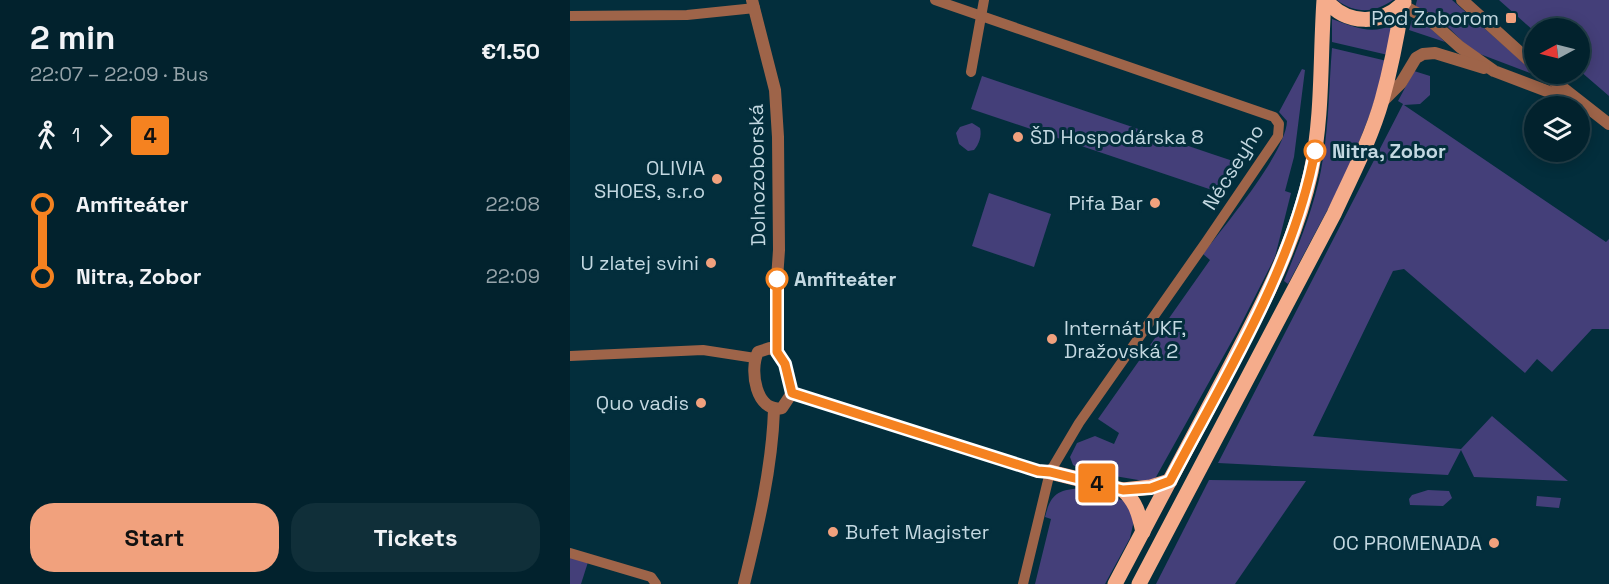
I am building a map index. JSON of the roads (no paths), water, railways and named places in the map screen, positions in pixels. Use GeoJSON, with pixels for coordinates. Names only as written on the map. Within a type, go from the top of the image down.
{"type":"FeatureCollection","features":[{"type":"Feature","properties":{"kind":"main road"},"geometry":{"type":"LineString","coordinates":[[1325,0],[1341,13],[1363,20],[1386,15],[1404,2]]}},
{"type":"Feature","properties":{"kind":"main road"},"geometry":{"type":"LineString","coordinates":[[1115,584],[1264,301],[1293,236],[1311,174],[1315,150],[1325,0]]}},
{"type":"Feature","properties":{"kind":"main road"},"geometry":{"type":"LineString","coordinates":[[1139,584],[1334,214],[1360,158],[1382,102],[1404,2]]}},
{"type":"Feature","properties":{"kind":"main road"},"geometry":{"type":"LineString","coordinates":[[1050,472],[1123,490],[1151,488],[1170,481]]}},
{"type":"Feature","properties":{"kind":"main road"},"geometry":{"type":"LineString","coordinates":[[1123,490],[1133,499],[1143,532]]}},
{"type":"Feature","properties":{"kind":"street","name":"Nécseyho"},"geometry":{"type":"LineString","coordinates":[[935,0],[1274,117],[1279,124],[1278,136],[1085,414],[1050,472],[1023,584]]}},
{"type":"Feature","properties":{"kind":"street"},"geometry":{"type":"LineString","coordinates":[[971,72],[984,0]]}},
{"type":"Feature","properties":{"kind":"street"},"geometry":{"type":"LineString","coordinates":[[1462,0],[1524,56]]}},
{"type":"Feature","properties":{"kind":"street"},"geometry":{"type":"LineString","coordinates":[[1404,2],[1494,71]]}},
{"type":"Feature","properties":{"kind":"street"},"geometry":{"type":"LineString","coordinates":[[570,16],[687,15],[753,4]]}},
{"type":"Feature","properties":{"kind":"street","name":"Dolnozoborská"},"geometry":{"type":"LineString","coordinates":[[753,4],[775,90],[778,137],[779,250],[777,352],[785,364],[792,393]]}},
{"type":"Feature","properties":{"kind":"street"},"geometry":{"type":"LineString","coordinates":[[1382,102],[1401,83],[1416,58],[1423,54],[1435,53],[1494,71],[1560,96]]}},
{"type":"Feature","properties":{"kind":"street"},"geometry":{"type":"LineString","coordinates":[[1557,84],[1571,96]]}},
{"type":"Feature","properties":{"kind":"street"},"geometry":{"type":"LineString","coordinates":[[1590,110],[1609,124]]}},
{"type":"Feature","properties":{"kind":"street"},"geometry":{"type":"LineString","coordinates":[[777,352],[770,348],[758,352],[754,368],[760,398],[765,406],[774,410],[782,408],[792,393],[1038,471],[1050,472]]}},
{"type":"Feature","properties":{"kind":"street"},"geometry":{"type":"LineString","coordinates":[[570,356],[681,349],[755,358]]}},
{"type":"Feature","properties":{"kind":"street"},"geometry":{"type":"LineString","coordinates":[[744,584],[755,541],[773,442],[774,410]]}},
{"type":"Feature","properties":{"kind":"street"},"geometry":{"type":"LineString","coordinates":[[570,553],[651,577],[656,584]]}},
{"type":"Feature","properties":{"kind":"place","name":"Pod Zoborom"},"geometry":{"type":"Point","coordinates":[1511,18]}},
{"type":"Feature","properties":{"kind":"place","name":"ŠD Hospodárska 8"},"geometry":{"type":"Point","coordinates":[1018,137]}},
{"type":"Feature","properties":{"kind":"place","name":"Nitra, Zobor"},"geometry":{"type":"Point","coordinates":[1315,151]}},
{"type":"Feature","properties":{"kind":"place","name":"OLIVIA SHOES, s.r.o"},"geometry":{"type":"Point","coordinates":[717,179]}},
{"type":"Feature","properties":{"kind":"place","name":"Pifa Bar"},"geometry":{"type":"Point","coordinates":[1155,203]}},
{"type":"Feature","properties":{"kind":"place","name":"U zlatej svini"},"geometry":{"type":"Point","coordinates":[711,263]}},
{"type":"Feature","properties":{"kind":"place","name":"Amfiteáter"},"geometry":{"type":"Point","coordinates":[777,279]}},
{"type":"Feature","properties":{"kind":"place","name":"Internát UKF, Dražovská 2"},"geometry":{"type":"Point","coordinates":[1052,339]}},
{"type":"Feature","properties":{"kind":"place","name":"Quo vadis"},"geometry":{"type":"Point","coordinates":[701,403]}},
{"type":"Feature","properties":{"kind":"place","name":"Bufet Magister"},"geometry":{"type":"Point","coordinates":[833,532]}},
{"type":"Feature","properties":{"kind":"place","name":"OC PROMENADA"},"geometry":{"type":"Point","coordinates":[1494,543]}}]}
